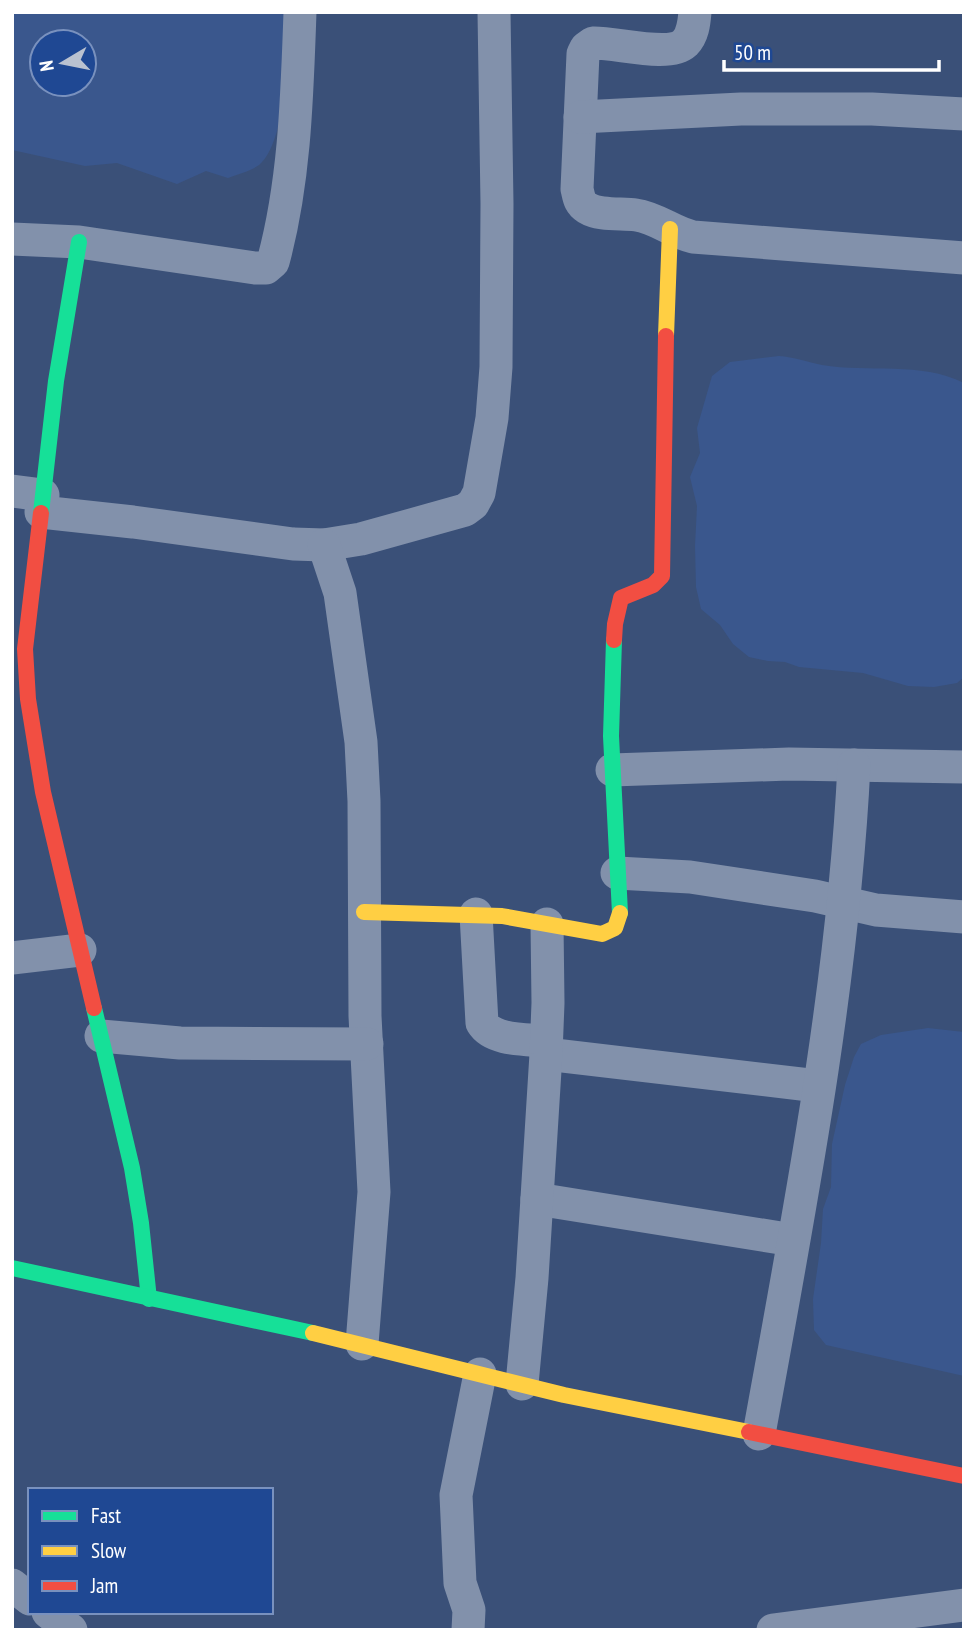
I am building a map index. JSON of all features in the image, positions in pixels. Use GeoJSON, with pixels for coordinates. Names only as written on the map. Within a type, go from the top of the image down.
{"type":"FeatureCollection","features":[{"type":"Feature","properties":{"kind":"street"},"geometry":{"type":"LineString","coordinates":[[12,239],[79,242],[266,268],[273,262],[291,167],[300,12]]}},
{"type":"Feature","properties":{"kind":"street"},"geometry":{"type":"LineString","coordinates":[[32,499],[133,522],[293,544],[324,545],[361,539],[465,510],[473,504],[479,493],[492,418],[496,367],[494,12]]}},
{"type":"Feature","properties":{"kind":"street"},"geometry":{"type":"LineString","coordinates":[[695,12],[693,29],[686,42],[679,46],[662,49],[593,43],[586,47],[583,54],[577,189],[579,200],[587,208],[597,212],[638,215],[693,237],[964,258]]}},
{"type":"Feature","properties":{"kind":"street"},"geometry":{"type":"LineString","coordinates":[[580,117],[741,109],[872,109],[964,114]]}},
{"type":"Feature","properties":{"kind":"street"},"geometry":{"type":"LineString","coordinates":[[364,912],[502,916],[587,932],[611,932],[617,926],[620,914],[612,770],[612,711],[617,609],[621,598],[650,589],[662,576],[663,396],[670,229]]}},
{"type":"Feature","properties":{"kind":"street"},"geometry":{"type":"LineString","coordinates":[[79,242],[56,381],[32,499],[25,649],[28,698],[43,792],[132,1168],[149,1299]]}},
{"type":"Feature","properties":{"kind":"street"},"geometry":{"type":"LineString","coordinates":[[324,545],[340,593],[361,742],[365,801],[367,1044],[374,1192],[362,1344]]}},
{"type":"Feature","properties":{"kind":"street"},"geometry":{"type":"LineString","coordinates":[[612,770],[736,765],[964,767]]}},
{"type":"Feature","properties":{"kind":"street"},"geometry":{"type":"LineString","coordinates":[[759,1434],[818,1086],[844,903],[854,765]]}},
{"type":"Feature","properties":{"kind":"street"},"geometry":{"type":"LineString","coordinates":[[617,873],[690,877],[815,896],[876,910],[964,917]]}},
{"type":"Feature","properties":{"kind":"street"},"geometry":{"type":"LineString","coordinates":[[476,914],[482,1023],[486,1030],[494,1035],[546,1047],[818,1086]]}},
{"type":"Feature","properties":{"kind":"street"},"geometry":{"type":"LineString","coordinates":[[522,1384],[533,1278],[546,1047],[547,924]]}},
{"type":"Feature","properties":{"kind":"street"},"geometry":{"type":"LineString","coordinates":[[12,958],[80,950]]}},
{"type":"Feature","properties":{"kind":"street"},"geometry":{"type":"LineString","coordinates":[[101,1037],[180,1043],[367,1044]]}},
{"type":"Feature","properties":{"kind":"street"},"geometry":{"type":"LineString","coordinates":[[537,1199],[793,1240]]}},
{"type":"Feature","properties":{"kind":"street"},"geometry":{"type":"LineString","coordinates":[[12,1268],[362,1344],[522,1384],[964,1476]]}},
{"type":"Feature","properties":{"kind":"street"},"geometry":{"type":"LineString","coordinates":[[468,1630],[470,1610],[460,1583],[456,1495],[480,1374]]}},
{"type":"Feature","properties":{"kind":"street"},"geometry":{"type":"LineString","coordinates":[[12,1585],[28,1597]]}},
{"type":"Feature","properties":{"kind":"street"},"geometry":{"type":"LineString","coordinates":[[774,1630],[964,1605]]}},
{"type":"Feature","properties":{"kind":"street"},"geometry":{"type":"LineString","coordinates":[[51,1614],[71,1630]]}},
{"type":"Feature","properties":{"kind":"water"},"geometry":{"type":"Polygon","coordinates":[[[12,12],[291,12],[281,116],[268,154],[259,165],[228,178],[206,171],[177,184],[117,163],[85,166],[12,150],[12,12]]]}},
{"type":"Feature","properties":{"kind":"water"},"geometry":{"type":"Polygon","coordinates":[[[779,356],[840,367],[930,372],[964,383],[964,677],[957,683],[934,687],[908,686],[863,673],[799,667],[785,662],[749,657],[733,644],[720,625],[701,609],[696,587],[697,506],[690,477],[700,453],[697,428],[712,376],[730,362],[779,356]]]}},
{"type":"Feature","properties":{"kind":"water"},"geometry":{"type":"Polygon","coordinates":[[[928,1028],[964,1032],[964,1376],[826,1345],[814,1330],[813,1299],[823,1209],[831,1187],[832,1144],[854,1057],[861,1044],[881,1035],[928,1028]]]}},
{"type":"Feature","properties":{"kind":"traffic: fast"},"geometry":{"type":"LineString","coordinates":[[41,513],[56,381],[79,242]]}},
{"type":"Feature","properties":{"kind":"traffic: fast"},"geometry":{"type":"LineString","coordinates":[[614,640],[611,736],[620,913]]}},
{"type":"Feature","properties":{"kind":"traffic: fast"},"geometry":{"type":"LineString","coordinates":[[94,1008],[132,1168],[149,1299]]}},
{"type":"Feature","properties":{"kind":"traffic: fast"},"geometry":{"type":"LineString","coordinates":[[12,1268],[313,1333]]}},
{"type":"Feature","properties":{"kind":"traffic: slow"},"geometry":{"type":"LineString","coordinates":[[666,336],[670,229]]}},
{"type":"Feature","properties":{"kind":"traffic: slow"},"geometry":{"type":"LineString","coordinates":[[364,912],[502,916],[602,934],[615,928],[620,913]]}},
{"type":"Feature","properties":{"kind":"traffic: slow"},"geometry":{"type":"LineString","coordinates":[[313,1333],[564,1395],[749,1432]]}},
{"type":"Feature","properties":{"kind":"traffic: jam"},"geometry":{"type":"LineString","coordinates":[[614,640],[621,598],[653,585],[662,576],[666,336]]}},
{"type":"Feature","properties":{"kind":"traffic: jam"},"geometry":{"type":"LineString","coordinates":[[41,513],[25,649],[28,699],[43,792],[94,1008]]}},
{"type":"Feature","properties":{"kind":"traffic: jam"},"geometry":{"type":"LineString","coordinates":[[749,1432],[964,1476]]}}]}
